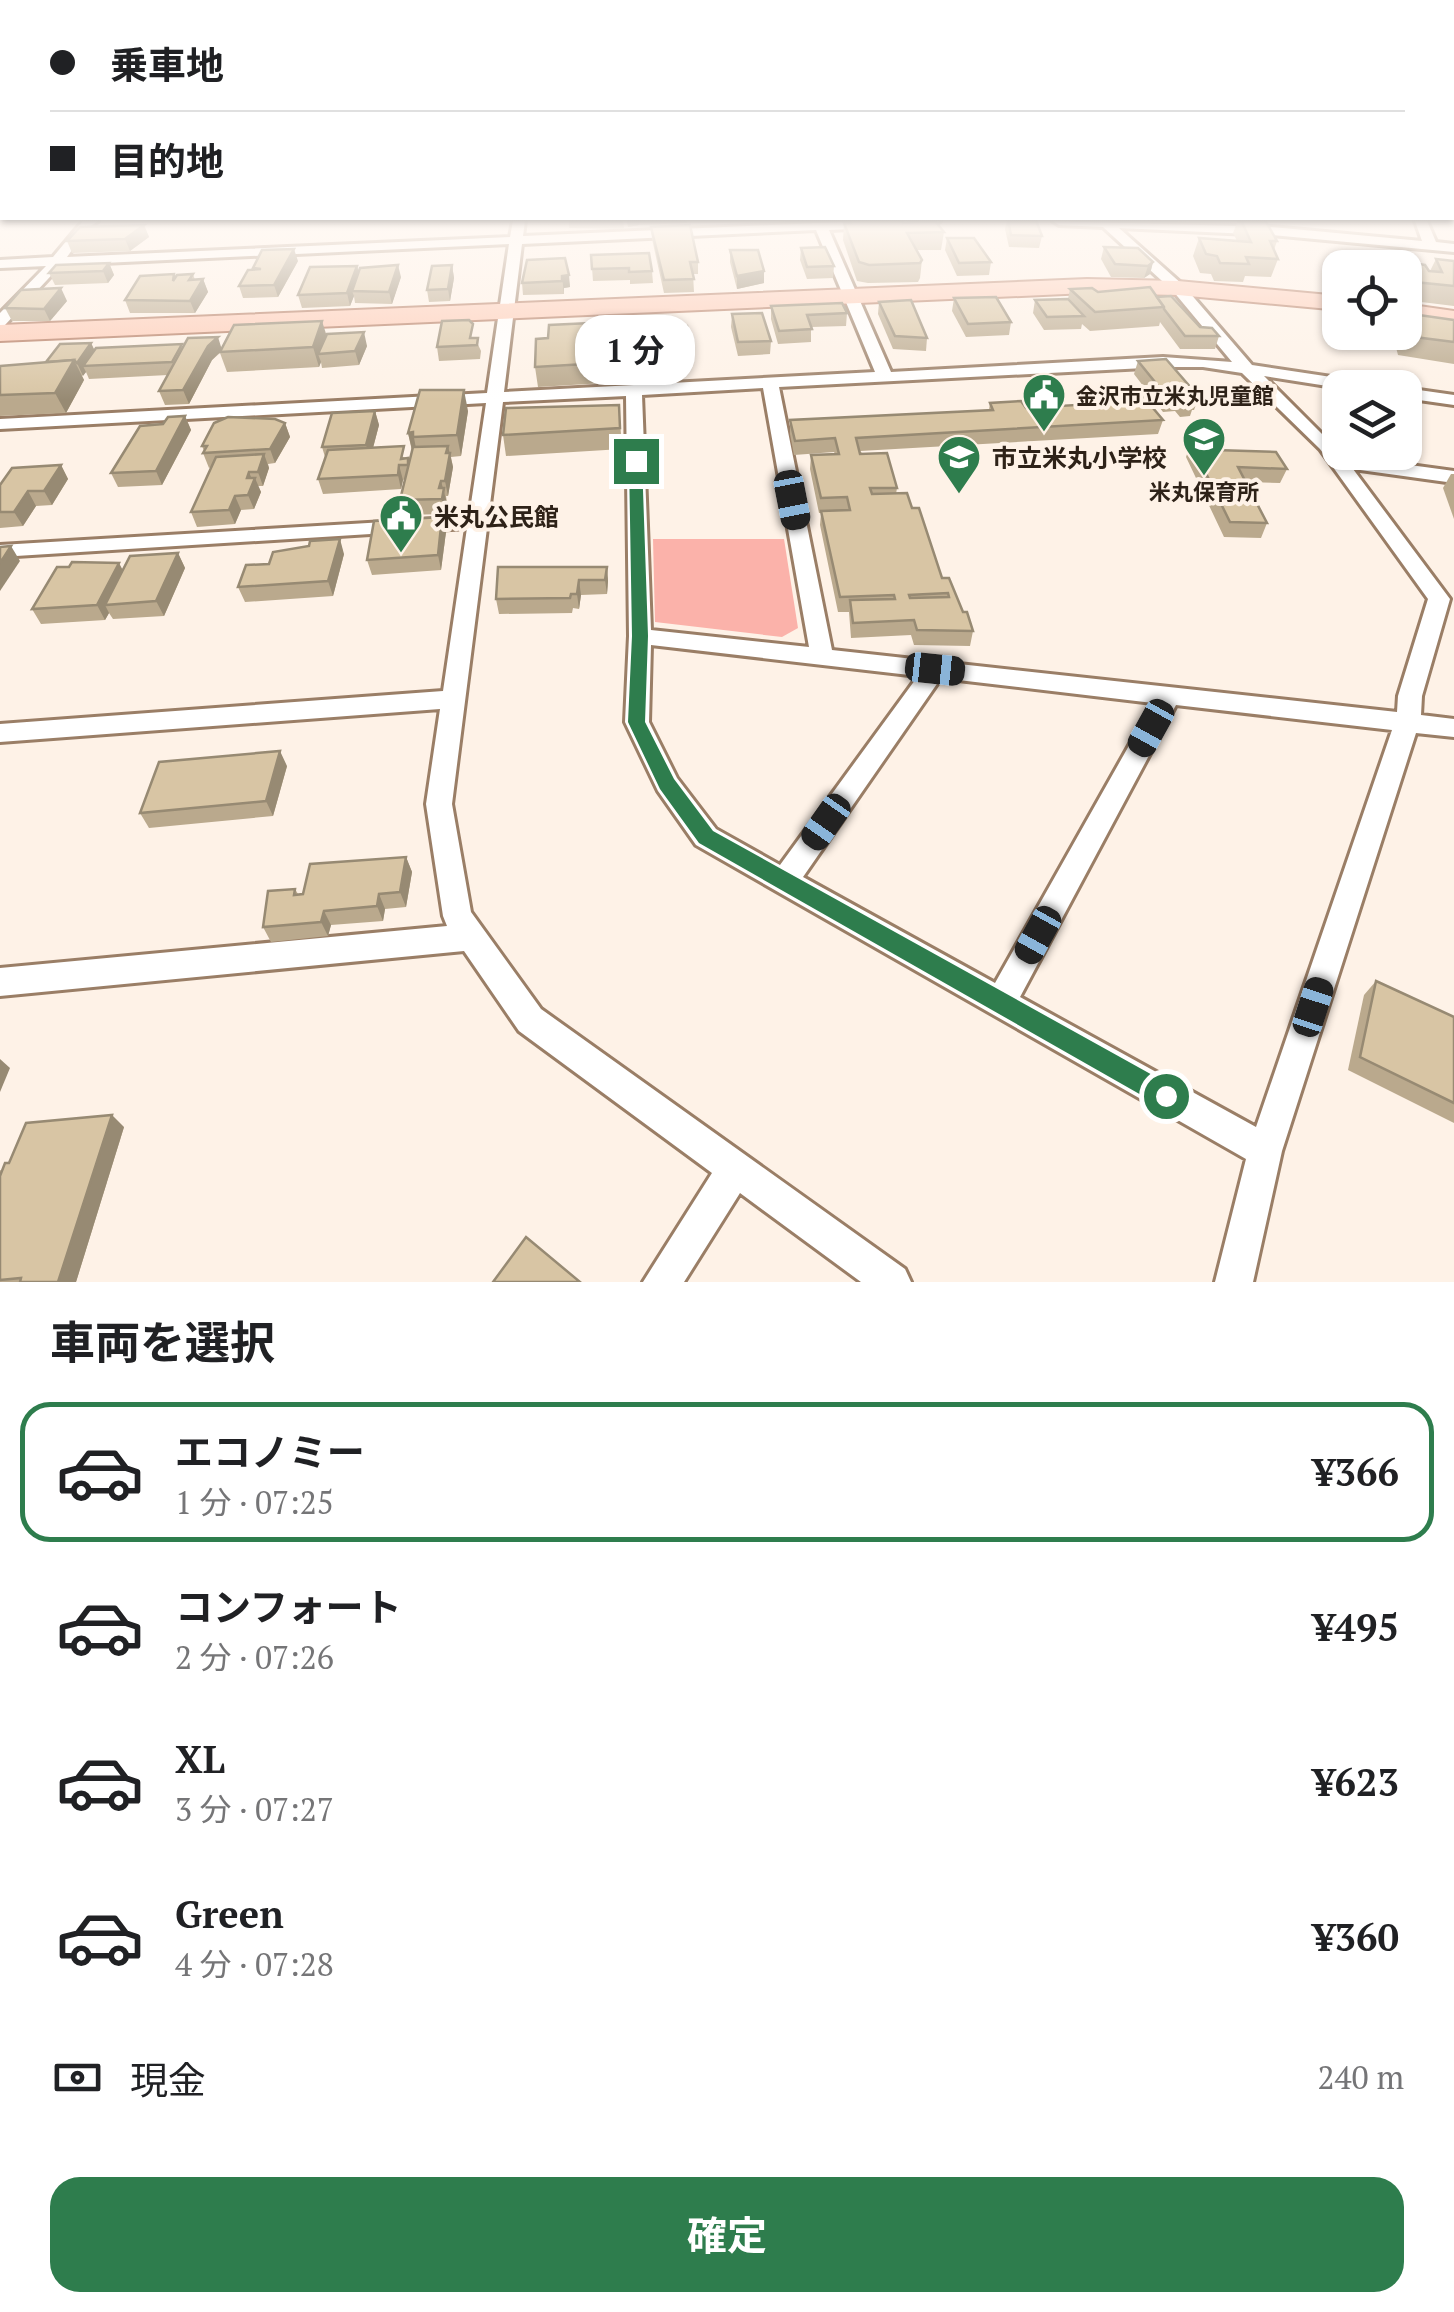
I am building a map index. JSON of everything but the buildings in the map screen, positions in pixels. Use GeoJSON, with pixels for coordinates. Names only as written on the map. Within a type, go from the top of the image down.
{"type":"FeatureCollection","features":[{"type":"Feature","properties":{"kind":"main road"},"geometry":{"type":"LineString","coordinates":[[1183,293],[1322,310]]}},
{"type":"Feature","properties":{"kind":"main road"},"geometry":{"type":"LineString","coordinates":[[0,333],[852,301],[1183,293],[1322,301]]}},
{"type":"Feature","properties":{"kind":"main road"},"geometry":{"type":"LineString","coordinates":[[1422,313],[1454,318]]}},
{"type":"Feature","properties":{"kind":"main road"},"geometry":{"type":"LineString","coordinates":[[0,344],[508,315]]}},
{"type":"Feature","properties":{"kind":"main road"},"geometry":{"type":"LineString","coordinates":[[1422,323],[1454,328]]}},
{"type":"Feature","properties":{"kind":"street"},"geometry":{"type":"LineString","coordinates":[[0,322],[38,281]]}},
{"type":"Feature","properties":{"kind":"street"},"geometry":{"type":"LineString","coordinates":[[512,281],[439,804],[457,916],[530,1020],[892,1282]]}},
{"type":"Feature","properties":{"kind":"street"},"geometry":{"type":"LineString","coordinates":[[844,281],[885,377]]}},
{"type":"Feature","properties":{"kind":"street"},"geometry":{"type":"LineString","coordinates":[[1170,281],[1246,368],[1322,441]]}},
{"type":"Feature","properties":{"kind":"street"},"geometry":{"type":"LineString","coordinates":[[0,424],[1163,362],[1246,368],[1322,380]]}},
{"type":"Feature","properties":{"kind":"street"},"geometry":{"type":"LineString","coordinates":[[770,383],[822,656]]}},
{"type":"Feature","properties":{"kind":"street"},"geometry":{"type":"LineString","coordinates":[[634,391],[640,636],[636,722],[667,784],[706,837],[1265,1150]]}},
{"type":"Feature","properties":{"kind":"street"},"geometry":{"type":"LineString","coordinates":[[1422,395],[1454,400]]}},
{"type":"Feature","properties":{"kind":"street"},"geometry":{"type":"LineString","coordinates":[[1234,1282],[1265,1150],[1408,720],[1410,696],[1439,599],[1343,470]]}},
{"type":"Feature","properties":{"kind":"street"},"geometry":{"type":"LineString","coordinates":[[1399,470],[1454,477]]}},
{"type":"Feature","properties":{"kind":"street"},"geometry":{"type":"LineString","coordinates":[[0,551],[476,522]]}},
{"type":"Feature","properties":{"kind":"street"},"geometry":{"type":"LineString","coordinates":[[640,636],[1454,728]]}},
{"type":"Feature","properties":{"kind":"street"},"geometry":{"type":"LineString","coordinates":[[783,882],[935,669]]}},
{"type":"Feature","properties":{"kind":"street"},"geometry":{"type":"LineString","coordinates":[[1000,1004],[1170,694]]}},
{"type":"Feature","properties":{"kind":"street"},"geometry":{"type":"LineString","coordinates":[[0,732],[456,699]]}},
{"type":"Feature","properties":{"kind":"street"},"geometry":{"type":"LineString","coordinates":[[0,982],[469,937]]}},
{"type":"Feature","properties":{"kind":"street"},"geometry":{"type":"LineString","coordinates":[[662,1282],[734,1170]]}},
{"type":"Feature","properties":{"kind":"shaded area"},"geometry":{"type":"Polygon","coordinates":[[[653,539],[784,539],[798,628],[782,637],[655,622],[653,539]]]}},
{"type":"Feature","properties":{"kind":"place","name":"金沢市立米丸児童館"},"geometry":{"type":"Point","coordinates":[1044,433]}},
{"type":"Feature","properties":{"kind":"place","name":"米丸保育所"},"geometry":{"type":"Point","coordinates":[1204,477]}},
{"type":"Feature","properties":{"kind":"place","name":"市立米丸小学校"},"geometry":{"type":"Point","coordinates":[959,495]}},
{"type":"Feature","properties":{"kind":"place","name":"米丸公民館"},"geometry":{"type":"Point","coordinates":[401,554]}},
{"type":"Feature","properties":{"kind":"route"},"geometry":{"type":"LineString","coordinates":[[636,461],[640,636],[636,722],[667,784],[706,837],[1166,1096]]}}]}
